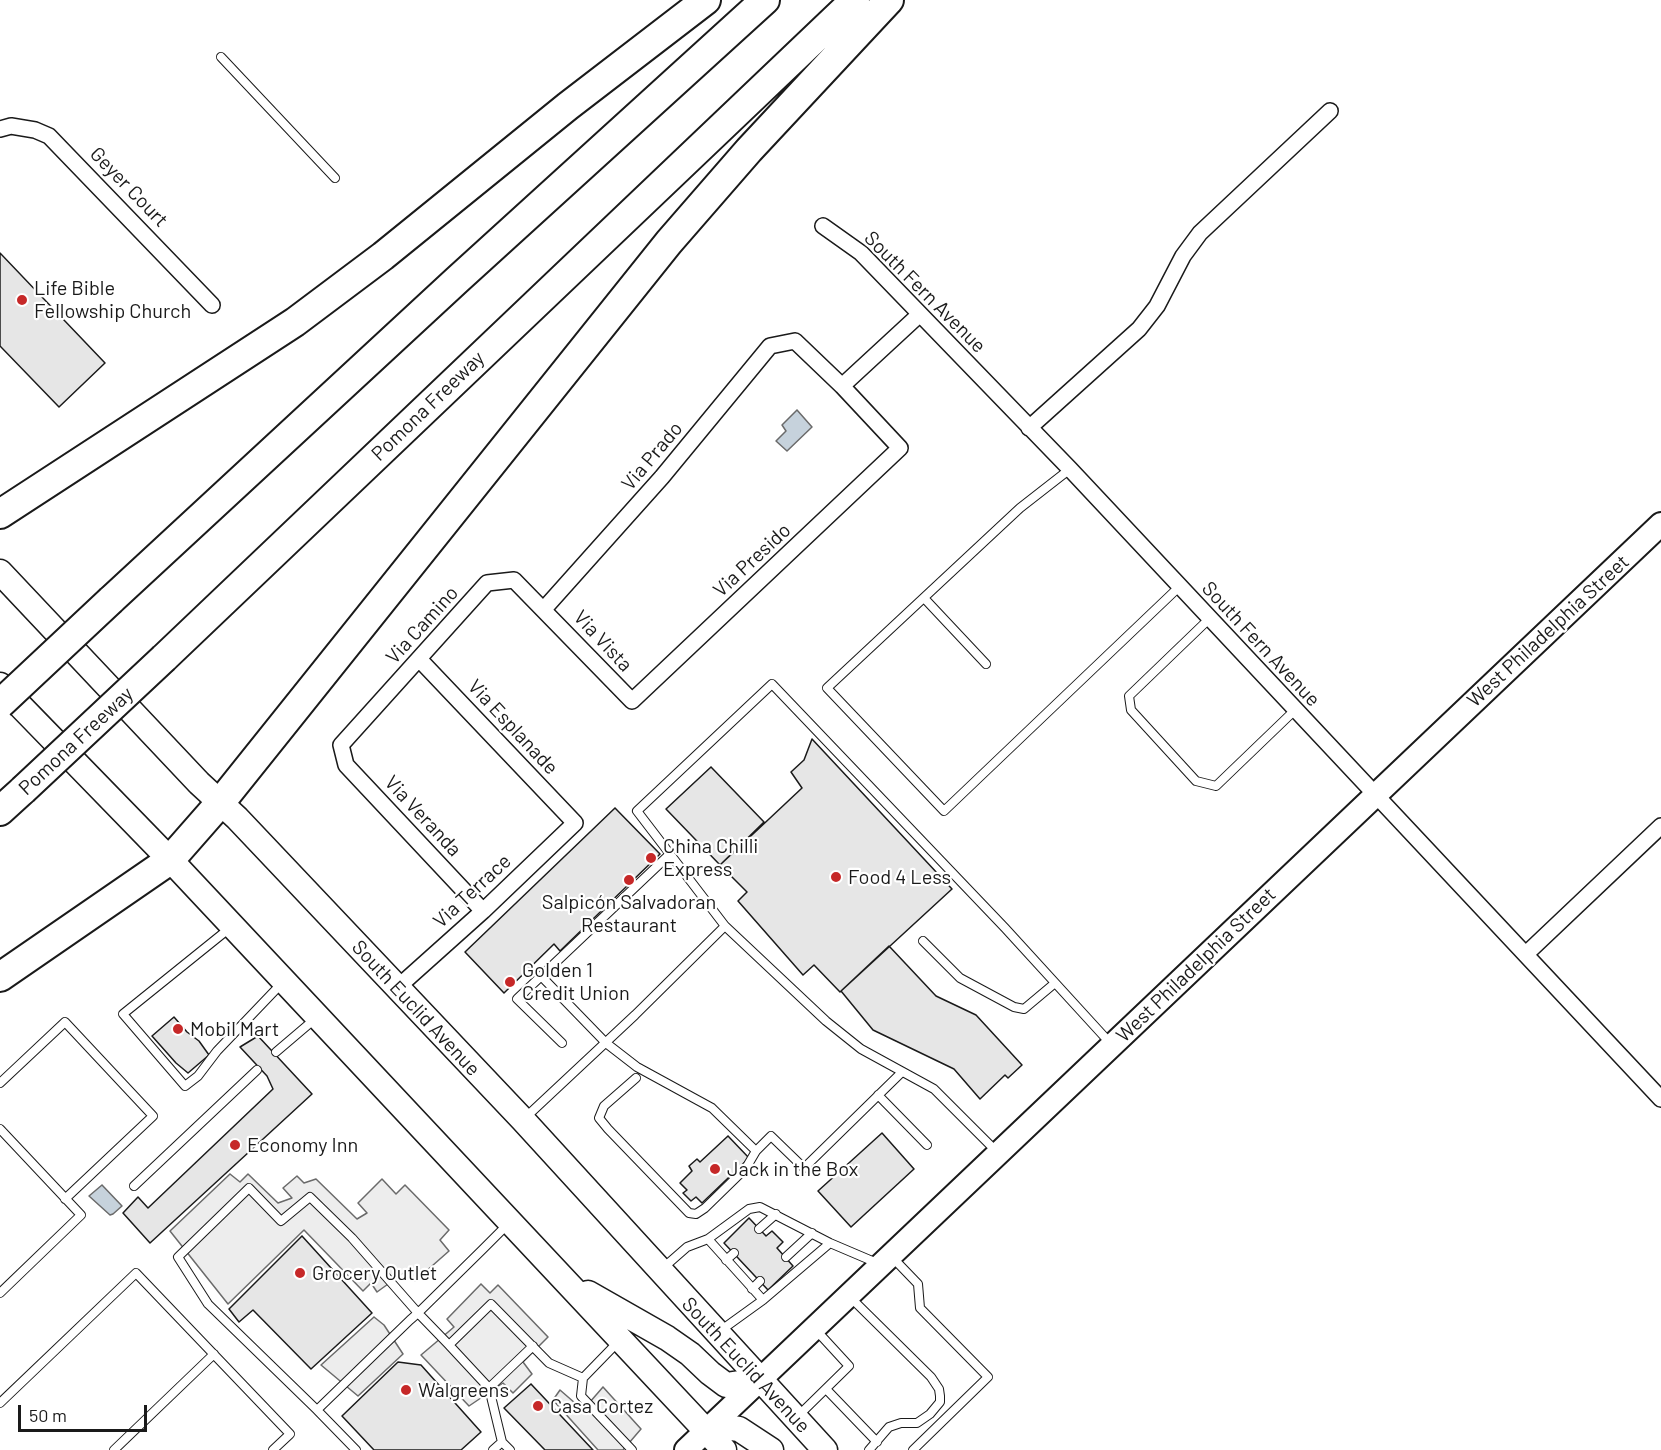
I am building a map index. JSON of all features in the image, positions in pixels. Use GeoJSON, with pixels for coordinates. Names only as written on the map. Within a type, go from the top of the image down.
{"type":"FeatureCollection","features":[{"type":"Feature","properties":{"kind":"highway"},"geometry":{"type":"LineString","coordinates":[[0,514],[295,322],[383,256],[568,106],[706,0]]}},
{"type":"Feature","properties":{"kind":"highway"},"geometry":{"type":"LineString","coordinates":[[0,704],[448,288],[765,0]]}},
{"type":"Feature","properties":{"kind":"highway","name":"Pomona Freeway"},"geometry":{"type":"LineString","coordinates":[[0,811],[164,658],[855,0]]}},
{"type":"Feature","properties":{"kind":"highway"},"geometry":{"type":"LineString","coordinates":[[0,977],[170,860],[220,803],[669,242],[749,150],[889,0]]}},
{"type":"Feature","properties":{"kind":"main road","name":"West Philadelphia Street"},"geometry":{"type":"LineString","coordinates":[[686,1450],[1661,524]]}},
{"type":"Feature","properties":{"kind":"main road","name":"South Euclid Avenue"},"geometry":{"type":"LineString","coordinates":[[0,572],[523,1120],[825,1450]]}},
{"type":"Feature","properties":{"kind":"main road"},"geometry":{"type":"LineString","coordinates":[[0,685],[170,860],[724,1450]]}},
{"type":"Feature","properties":{"kind":"main road"},"geometry":{"type":"LineString","coordinates":[[544,1258],[590,1294],[690,1354],[721,1382],[732,1385],[759,1380]]}},
{"type":"Feature","properties":{"kind":"main road"},"geometry":{"type":"LineString","coordinates":[[706,1431],[725,1427],[739,1429],[771,1450]]}},
{"type":"Feature","properties":{"kind":"street"},"geometry":{"type":"LineString","coordinates":[[1029,428],[1139,329],[1157,306],[1183,256],[1200,233],[1330,111]]}},
{"type":"Feature","properties":{"kind":"street","name":"Geyer Court"},"geometry":{"type":"LineString","coordinates":[[0,129],[11,126],[35,130],[49,136],[212,305]]}},
{"type":"Feature","properties":{"kind":"street","name":"South Fern Avenue"},"geometry":{"type":"LineString","coordinates":[[823,226],[861,253],[1070,469],[1661,1099]]}},
{"type":"Feature","properties":{"kind":"street"},"geometry":{"type":"LineString","coordinates":[[842,386],[920,314]]}},
{"type":"Feature","properties":{"kind":"street","name":"Via Prado"},"geometry":{"type":"LineString","coordinates":[[544,609],[662,477],[770,346],[795,341],[842,386]]}},
{"type":"Feature","properties":{"kind":"street","name":"Via Presido"},"geometry":{"type":"LineString","coordinates":[[632,701],[900,448],[842,386]]}},
{"type":"Feature","properties":{"kind":"street","name":"Via Camino"},"geometry":{"type":"LineString","coordinates":[[341,745],[487,584],[514,579],[544,609]]}},
{"type":"Feature","properties":{"kind":"street","name":"Via Vista"},"geometry":{"type":"LineString","coordinates":[[544,609],[632,701]]}},
{"type":"Feature","properties":{"kind":"street","name":"Via Esplanade"},"geometry":{"type":"LineString","coordinates":[[420,660],[574,823]]}},
{"type":"Feature","properties":{"kind":"street","name":"Via Veranda"},"geometry":{"type":"LineString","coordinates":[[341,745],[346,765],[483,911]]}},
{"type":"Feature","properties":{"kind":"street","name":"Via Terrace"},"geometry":{"type":"LineString","coordinates":[[398,988],[483,911],[574,823]]}},
{"type":"Feature","properties":{"kind":"street"},"geometry":{"type":"LineString","coordinates":[[1526,954],[1661,826]]}},
{"type":"Feature","properties":{"kind":"lane"},"geometry":{"type":"LineString","coordinates":[[221,57],[335,178]]}},
{"type":"Feature","properties":{"kind":"lane"},"geometry":{"type":"LineString","coordinates":[[1070,469],[1020,508],[826,688],[944,811],[1179,587]]}},
{"type":"Feature","properties":{"kind":"lane"},"geometry":{"type":"LineString","coordinates":[[924,598],[986,664]]}},
{"type":"Feature","properties":{"kind":"lane"},"geometry":{"type":"LineString","coordinates":[[1209,619],[1129,696],[1131,710],[1196,781],[1216,786],[1295,710]]}},
{"type":"Feature","properties":{"kind":"lane"},"geometry":{"type":"LineString","coordinates":[[998,1153],[934,1089],[861,1049],[825,1021],[725,926],[637,811],[772,684],[1112,1045]]}},
{"type":"Feature","properties":{"kind":"lane"},"geometry":{"type":"LineString","coordinates":[[562,1044],[517,999],[670,854]]}},
{"type":"Feature","properties":{"kind":"lane"},"geometry":{"type":"LineString","coordinates":[[232,926],[123,1014],[184,1086],[198,1076],[216,1051],[284,981]]}},
{"type":"Feature","properties":{"kind":"lane"},"geometry":{"type":"LineString","coordinates":[[523,1120],[606,1043],[725,926]]}},
{"type":"Feature","properties":{"kind":"lane"},"geometry":{"type":"LineString","coordinates":[[923,941],[960,978],[1014,1007],[1024,1009],[1055,983]]}},
{"type":"Feature","properties":{"kind":"lane"},"geometry":{"type":"LineString","coordinates":[[541,976],[606,1043],[637,1067],[712,1108],[756,1151]]}},
{"type":"Feature","properties":{"kind":"lane"},"geometry":{"type":"LineString","coordinates":[[276,1052],[317,1017]]}},
{"type":"Feature","properties":{"kind":"lane"},"geometry":{"type":"LineString","coordinates":[[0,1083],[65,1022],[153,1116],[65,1199]]}},
{"type":"Feature","properties":{"kind":"lane"},"geometry":{"type":"LineString","coordinates":[[134,1186],[257,1070]]}},
{"type":"Feature","properties":{"kind":"lane"},"geometry":{"type":"LineString","coordinates":[[636,1078],[604,1106],[599,1118],[608,1130],[690,1213],[696,1214],[746,1168],[756,1151],[771,1136],[804,1168],[902,1072]]}},
{"type":"Feature","properties":{"kind":"lane"},"geometry":{"type":"LineString","coordinates":[[878,1095],[927,1145]]}},
{"type":"Feature","properties":{"kind":"lane"},"geometry":{"type":"LineString","coordinates":[[0,1129],[81,1215],[0,1293]]}},
{"type":"Feature","properties":{"kind":"lane"},"geometry":{"type":"LineString","coordinates":[[356,1450],[208,1304],[178,1257],[249,1188],[281,1221],[310,1197],[352,1238],[418,1313],[489,1388],[502,1442],[510,1450]]}},
{"type":"Feature","properties":{"kind":"lane"},"geometry":{"type":"LineString","coordinates":[[660,1271],[687,1247],[708,1239],[749,1209],[760,1207],[830,1243],[886,1260],[918,1284],[920,1308],[988,1377],[913,1450]]}},
{"type":"Feature","properties":{"kind":"lane"},"geometry":{"type":"LineString","coordinates":[[759,1229],[776,1214]]}},
{"type":"Feature","properties":{"kind":"lane"},"geometry":{"type":"LineString","coordinates":[[317,1410],[510,1221]]}},
{"type":"Feature","properties":{"kind":"lane"},"geometry":{"type":"LineString","coordinates":[[786,1257],[812,1233]]}},
{"type":"Feature","properties":{"kind":"lane"},"geometry":{"type":"LineString","coordinates":[[708,1239],[763,1300]]}},
{"type":"Feature","properties":{"kind":"lane"},"geometry":{"type":"LineString","coordinates":[[717,1334],[763,1300],[830,1243]]}},
{"type":"Feature","properties":{"kind":"lane"},"geometry":{"type":"LineString","coordinates":[[726,1260],[734,1253]]}},
{"type":"Feature","properties":{"kind":"lane"},"geometry":{"type":"LineString","coordinates":[[0,1403],[136,1274],[290,1434],[273,1450]]}},
{"type":"Feature","properties":{"kind":"lane"},"geometry":{"type":"LineString","coordinates":[[752,1289],[760,1281]]}},
{"type":"Feature","properties":{"kind":"lane"},"geometry":{"type":"LineString","coordinates":[[848,1295],[909,1354],[939,1389],[940,1402],[930,1414],[917,1423],[889,1426],[868,1450]]}},
{"type":"Feature","properties":{"kind":"lane"},"geometry":{"type":"LineString","coordinates":[[449,1345],[491,1304],[549,1363],[583,1378]]}},
{"type":"Feature","properties":{"kind":"lane"},"geometry":{"type":"LineString","coordinates":[[795,1419],[849,1366],[814,1327]]}},
{"type":"Feature","properties":{"kind":"lane"},"geometry":{"type":"LineString","coordinates":[[621,1340],[583,1378],[581,1396],[632,1450]]}},
{"type":"Feature","properties":{"kind":"lane"},"geometry":{"type":"LineString","coordinates":[[489,1388],[533,1346]]}},
{"type":"Feature","properties":{"kind":"lane"},"geometry":{"type":"LineString","coordinates":[[114,1450],[214,1354]]}},
{"type":"Feature","properties":{"kind":"lane"},"geometry":{"type":"LineString","coordinates":[[826,1389],[877,1442]]}},
{"type":"Feature","properties":{"kind":"lane"},"geometry":{"type":"LineString","coordinates":[[493,1450],[502,1442]]}},
{"type":"Feature","properties":{"kind":"shaded area"},"geometry":{"type":"Polygon","coordinates":[[[797,410],[812,427],[787,451],[776,441],[786,431],[782,425],[797,410]]]}},
{"type":"Feature","properties":{"kind":"shaded area"},"geometry":{"type":"Polygon","coordinates":[[[230,1174],[240,1182],[248,1174],[278,1203],[292,1198],[283,1188],[297,1176],[304,1183],[316,1179],[357,1219],[367,1213],[358,1203],[382,1179],[396,1194],[405,1185],[449,1230],[440,1240],[449,1251],[415,1281],[406,1271],[377,1292],[371,1283],[363,1291],[304,1230],[228,1304],[170,1231],[230,1174]]]}},
{"type":"Feature","properties":{"kind":"shaded area"},"geometry":{"type":"Polygon","coordinates":[[[102,1185],[122,1206],[110,1215],[89,1196],[102,1185]]]}},
{"type":"Feature","properties":{"kind":"shaded area"},"geometry":{"type":"Polygon","coordinates":[[[481,1284],[490,1293],[498,1285],[548,1337],[523,1362],[532,1374],[513,1393],[503,1383],[469,1406],[421,1355],[454,1327],[447,1319],[481,1284]]]}},
{"type":"Feature","properties":{"kind":"shaded area"},"geometry":{"type":"Polygon","coordinates":[[[374,1317],[384,1325],[403,1354],[358,1396],[321,1365],[374,1317]]]}},
{"type":"Feature","properties":{"kind":"shaded area"},"geometry":{"type":"Polygon","coordinates":[[[603,1387],[641,1429],[623,1450],[598,1450],[553,1400],[560,1390],[583,1410],[603,1387]]]}},
{"type":"Feature","properties":{"kind":"building","name":"Life Bible Fellowship Church"},"geometry":{"type":"Polygon","coordinates":[[[0,253],[105,363],[59,407],[0,346],[0,253]]]}},
{"type":"Feature","properties":{"kind":"building","name":"Food 4 Less"},"geometry":{"type":"Polygon","coordinates":[[[812,739],[952,889],[840,992],[814,965],[803,975],[738,901],[747,892],[720,865],[802,788],[791,772],[804,760],[812,739]]]}},
{"type":"Feature","properties":{"kind":"building"},"geometry":{"type":"Polygon","coordinates":[[[711,767],[764,822],[720,865],[666,809],[711,767]]]}},
{"type":"Feature","properties":{"kind":"building"},"geometry":{"type":"Polygon","coordinates":[[[615,808],[660,854],[560,951],[554,944],[504,993],[465,952],[615,808]]]}},
{"type":"Feature","properties":{"kind":"building"},"geometry":{"type":"Polygon","coordinates":[[[889,946],[936,996],[976,1015],[1022,1065],[1008,1078],[1005,1075],[980,1099],[954,1069],[873,1030],[841,991],[889,946]]]}},
{"type":"Feature","properties":{"kind":"building"},"geometry":{"type":"Polygon","coordinates":[[[174,1017],[187,1032],[199,1041],[209,1055],[188,1073],[152,1036],[174,1017]]]}},
{"type":"Feature","properties":{"kind":"building","name":"Economy Inn"},"geometry":{"type":"Polygon","coordinates":[[[258,1036],[312,1094],[150,1243],[123,1213],[138,1197],[148,1208],[273,1089],[267,1076],[240,1047],[258,1036]]]}},
{"type":"Feature","properties":{"kind":"building"},"geometry":{"type":"Polygon","coordinates":[[[882,1133],[914,1169],[851,1227],[818,1191],[882,1133]]]}},
{"type":"Feature","properties":{"kind":"building","name":"Jack in the Box"},"geometry":{"type":"Polygon","coordinates":[[[728,1136],[749,1158],[702,1203],[696,1197],[691,1201],[683,1193],[687,1190],[680,1183],[692,1171],[689,1166],[697,1159],[700,1162],[728,1136]]]}},
{"type":"Feature","properties":{"kind":"building"},"geometry":{"type":"Polygon","coordinates":[[[749,1218],[766,1236],[772,1231],[783,1242],[777,1248],[793,1266],[768,1290],[724,1243],[749,1218]]]}},
{"type":"Feature","properties":{"kind":"building","name":"Grocery Outlet"},"geometry":{"type":"Polygon","coordinates":[[[302,1236],[372,1313],[311,1369],[253,1310],[239,1322],[229,1309],[302,1236]]]}},
{"type":"Feature","properties":{"kind":"building","name":"Walgreens"},"geometry":{"type":"Polygon","coordinates":[[[398,1362],[421,1365],[481,1432],[461,1450],[374,1450],[342,1416],[398,1362]]]}},
{"type":"Feature","properties":{"kind":"building"},"geometry":{"type":"Polygon","coordinates":[[[531,1384],[593,1450],[545,1450],[504,1408],[531,1384]]]}},
{"type":"Feature","properties":{"kind":"place","name":"Life Bible Fellowship Church"},"geometry":{"type":"Point","coordinates":[22,300]}},
{"type":"Feature","properties":{"kind":"place","name":"China Chilli Express"},"geometry":{"type":"Point","coordinates":[651,858]}},
{"type":"Feature","properties":{"kind":"place","name":"Food 4 Less"},"geometry":{"type":"Point","coordinates":[836,877]}},
{"type":"Feature","properties":{"kind":"place","name":"Salpicón Salvadoran Restaurant"},"geometry":{"type":"Point","coordinates":[629,880]}},
{"type":"Feature","properties":{"kind":"place","name":"Golden 1 Credit Union"},"geometry":{"type":"Point","coordinates":[510,982]}},
{"type":"Feature","properties":{"kind":"place","name":"Mobil Mart"},"geometry":{"type":"Point","coordinates":[178,1029]}},
{"type":"Feature","properties":{"kind":"place","name":"Economy Inn"},"geometry":{"type":"Point","coordinates":[235,1145]}},
{"type":"Feature","properties":{"kind":"place","name":"Jack in the Box"},"geometry":{"type":"Point","coordinates":[715,1169]}},
{"type":"Feature","properties":{"kind":"place","name":"Grocery Outlet"},"geometry":{"type":"Point","coordinates":[300,1273]}},
{"type":"Feature","properties":{"kind":"place","name":"Walgreens"},"geometry":{"type":"Point","coordinates":[406,1390]}},
{"type":"Feature","properties":{"kind":"place","name":"Casa Cortez"},"geometry":{"type":"Point","coordinates":[538,1406]}}]}
